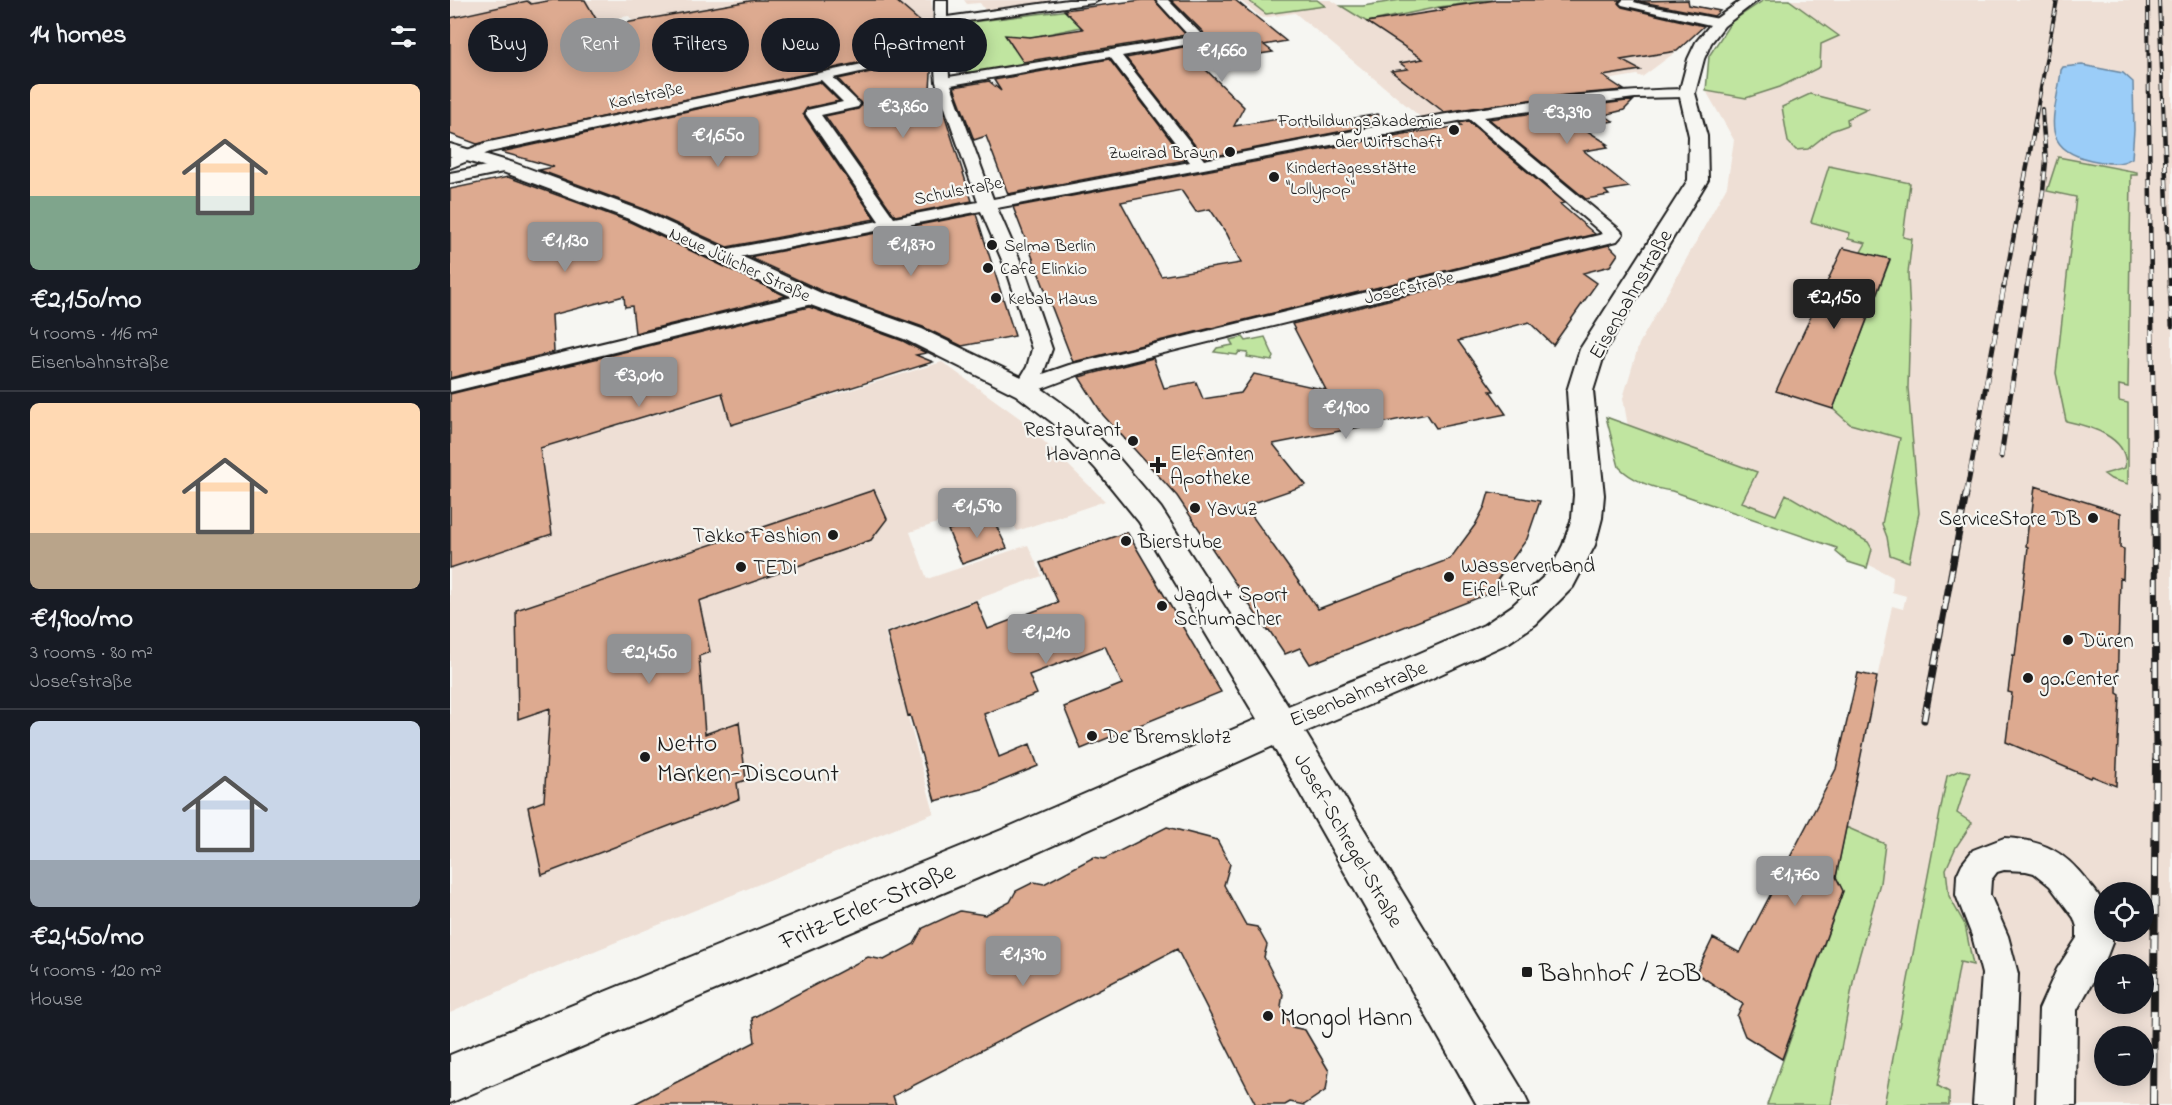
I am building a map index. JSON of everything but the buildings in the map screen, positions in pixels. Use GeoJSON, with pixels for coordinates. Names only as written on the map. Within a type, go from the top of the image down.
{"type":"FeatureCollection","features":[{"type":"Feature","properties":{"kind":"street"},"geometry":{"type":"LineString","coordinates":[[940,18],[941,0]]}},
{"type":"Feature","properties":{"kind":"street"},"geometry":{"type":"LineString","coordinates":[[962,18],[1094,0]]}},
{"type":"Feature","properties":{"kind":"street"},"geometry":{"type":"LineString","coordinates":[[943,82],[1197,39],[1162,0]]}},
{"type":"Feature","properties":{"kind":"street"},"geometry":{"type":"LineString","coordinates":[[1629,0],[1626,3],[1635,6],[1719,23]]}},
{"type":"Feature","properties":{"kind":"street","name":"Eisenbahnstraße"},"geometry":{"type":"LineString","coordinates":[[1281,725],[1416,670],[1496,634],[1524,615],[1562,579],[1579,545],[1587,518],[1589,495],[1580,391],[1593,349],[1698,180],[1698,136],[1687,93],[1698,53],[1719,23],[1751,0]]}},
{"type":"Feature","properties":{"kind":"street"},"geometry":{"type":"LineString","coordinates":[[1114,54],[1200,165]]}},
{"type":"Feature","properties":{"kind":"street","name":"Karlstraße"},"geometry":{"type":"LineString","coordinates":[[455,156],[852,69]]}},
{"type":"Feature","properties":{"kind":"street"},"geometry":{"type":"LineString","coordinates":[[942,72],[943,82],[987,204],[1017,274],[1042,349],[1037,367],[1025,389]]}},
{"type":"Feature","properties":{"kind":"street"},"geometry":{"type":"LineString","coordinates":[[823,75],[854,104],[812,113],[889,223]]}},
{"type":"Feature","properties":{"kind":"street","name":"Schulstraße"},"geometry":{"type":"LineString","coordinates":[[723,255],[1200,165],[1222,168],[1305,153],[1310,150],[1306,145],[1472,114],[1635,94],[1687,93]]}},
{"type":"Feature","properties":{"kind":"street","name":"Josefstraße"},"geometry":{"type":"LineString","coordinates":[[1025,389],[1076,369],[1599,240],[1614,234],[1472,114]]}},
{"type":"Feature","properties":{"kind":"street","name":"Neue Jülicher Straße"},"geometry":{"type":"LineString","coordinates":[[455,156],[507,167],[636,215],[813,298],[913,334],[1025,389]]}},
{"type":"Feature","properties":{"kind":"street"},"geometry":{"type":"LineString","coordinates":[[450,178],[507,167]]}},
{"type":"Feature","properties":{"kind":"street"},"geometry":{"type":"LineString","coordinates":[[450,386],[813,298]]}},
{"type":"Feature","properties":{"kind":"street","name":"Josef-Schregel-Straße"},"geometry":{"type":"LineString","coordinates":[[1025,389],[1063,417],[1088,442],[1150,515],[1281,725],[1504,1105]]}},
{"type":"Feature","properties":{"kind":"street","name":"Fritz-Erler-Straße"},"geometry":{"type":"LineString","coordinates":[[450,1079],[1018,842],[1281,725]]}},
{"type":"Feature","properties":{"kind":"street"},"geometry":{"type":"LineString","coordinates":[[1993,1105],[2000,974],[1990,936],[1973,895],[1974,875],[1985,861],[2004,854],[2026,855],[2045,862],[2062,875],[2086,906],[2095,927],[2094,943],[2070,982],[2058,1009],[2056,1105]]}},
{"type":"Feature","properties":{"kind":"shaded area"},"geometry":{"type":"Polygon","coordinates":[[[450,0],[931,0],[933,18],[852,18],[852,35],[840,38],[840,18],[761,18],[761,54],[749,56],[749,18],[652,18],[652,50],[640,32],[640,18],[629,16],[560,18],[560,27],[548,29],[548,18],[468,18],[468,41],[450,44],[450,0]]]}},
{"type":"Feature","properties":{"kind":"shaded area"},"geometry":{"type":"Polygon","coordinates":[[[964,0],[1061,0],[985,10],[980,3],[967,4],[964,0]]]}},
{"type":"Feature","properties":{"kind":"shaded area"},"geometry":{"type":"Polygon","coordinates":[[[1239,0],[1331,0],[1367,22],[1439,7],[1492,0],[1563,0],[1681,48],[1642,77],[1637,75],[1552,89],[1564,98],[1423,119],[1295,13],[1262,18],[1239,0]]]}},
{"type":"Feature","properties":{"kind":"shaded area"},"geometry":{"type":"Polygon","coordinates":[[[1764,0],[2172,0],[2172,1105],[1780,1105],[1782,1059],[1843,891],[1836,877],[1892,606],[1903,609],[1906,596],[1892,592],[1893,577],[1838,549],[1634,461],[1623,398],[1639,344],[1727,186],[1734,140],[1706,91],[1709,56],[1731,22],[1764,0]]]}},
{"type":"Feature","properties":{"kind":"shaded area"},"geometry":{"type":"Polygon","coordinates":[[[942,362],[1021,419],[1105,501],[1017,531],[1001,502],[910,532],[927,579],[1028,545],[1042,576],[885,632],[934,813],[545,971],[450,1013],[450,435],[587,397],[593,433],[725,394],[735,425],[942,362]]]}},
{"type":"Feature","properties":{"kind":"green space"},"geometry":{"type":"Polygon","coordinates":[[[1248,0],[1317,0],[1325,6],[1266,14],[1248,0]]]}},
{"type":"Feature","properties":{"kind":"green space"},"geometry":{"type":"Polygon","coordinates":[[[1400,0],[1492,0],[1439,7],[1367,22],[1341,6],[1363,6],[1400,0]]]}},
{"type":"Feature","properties":{"kind":"green space"},"geometry":{"type":"Polygon","coordinates":[[[1764,0],[1789,0],[1839,36],[1821,44],[1820,67],[1780,87],[1746,98],[1706,91],[1709,56],[1731,22],[1764,0]]]}},
{"type":"Feature","properties":{"kind":"green space"},"geometry":{"type":"Polygon","coordinates":[[[1070,10],[1185,34],[1186,37],[1175,41],[987,70],[987,20],[1070,10]],[[1081,27],[1033,37],[1021,37],[1012,46],[1014,48],[1103,47],[1081,27]]]}},
{"type":"Feature","properties":{"kind":"green space"},"geometry":{"type":"Polygon","coordinates":[[[1810,94],[1868,109],[1847,119],[1848,125],[1831,131],[1808,149],[1796,150],[1788,142],[1782,107],[1810,94]]]}},
{"type":"Feature","properties":{"kind":"green space"},"geometry":{"type":"Polygon","coordinates":[[[2058,157],[2137,172],[2137,175],[2131,175],[2128,387],[2119,385],[2119,401],[2128,403],[2128,484],[2111,479],[2104,474],[2125,468],[2125,457],[2115,441],[2096,430],[2066,421],[2056,373],[2076,197],[2047,191],[2058,157]]]}},
{"type":"Feature","properties":{"kind":"green space"},"geometry":{"type":"Polygon","coordinates":[[[1829,166],[1910,183],[1903,237],[1912,239],[1908,274],[1910,315],[1908,388],[1919,513],[1909,562],[1890,555],[1882,524],[1900,438],[1850,424],[1833,409],[1890,260],[1861,252],[1866,243],[1848,239],[1850,233],[1811,222],[1829,166]]]}},
{"type":"Feature","properties":{"kind":"green space"},"geometry":{"type":"Polygon","coordinates":[[[1243,337],[1246,341],[1265,337],[1274,357],[1272,361],[1247,357],[1248,353],[1239,352],[1237,355],[1214,352],[1217,348],[1233,345],[1230,340],[1243,337]]]}},
{"type":"Feature","properties":{"kind":"green space"},"geometry":{"type":"Polygon","coordinates":[[[1606,417],[1757,472],[1742,502],[1776,515],[1786,494],[1868,542],[1872,549],[1867,568],[1848,562],[1836,552],[1837,548],[1637,480],[1619,467],[1606,417]]]}},
{"type":"Feature","properties":{"kind":"green space"},"geometry":{"type":"Polygon","coordinates":[[[1960,770],[1970,772],[1957,813],[1972,823],[1956,847],[1946,869],[1949,896],[1965,925],[1973,965],[1960,962],[1938,1086],[1949,1092],[1949,1105],[1884,1105],[1947,776],[1960,770]]]}},
{"type":"Feature","properties":{"kind":"green space"},"geometry":{"type":"Polygon","coordinates":[[[1846,827],[1885,844],[1880,883],[1855,971],[1831,1105],[1767,1105],[1843,891],[1836,877],[1846,827]]]}},
{"type":"Feature","properties":{"kind":"water"},"geometry":{"type":"Polygon","coordinates":[[[2082,65],[2123,73],[2133,82],[2132,158],[2127,161],[2107,163],[2073,154],[2062,147],[2056,137],[2054,114],[2061,70],[2063,67],[2082,65]]]}},
{"type":"Feature","properties":{"kind":"railway"},"geometry":{"type":"LineString","coordinates":[[2034,126],[2057,0]]}},
{"type":"Feature","properties":{"kind":"railway"},"geometry":{"type":"LineString","coordinates":[[2148,0],[2149,126]]}},
{"type":"Feature","properties":{"kind":"railway"},"geometry":{"type":"LineString","coordinates":[[2159,0],[2164,126]]}},
{"type":"Feature","properties":{"kind":"railway"},"geometry":{"type":"LineString","coordinates":[[2042,109],[2043,126]]}},
{"type":"Feature","properties":{"kind":"railway"},"geometry":{"type":"LineString","coordinates":[[2004,287],[2035,125]]}},
{"type":"Feature","properties":{"kind":"railway"},"geometry":{"type":"LineString","coordinates":[[2027,287],[2046,161],[2043,125]]}},
{"type":"Feature","properties":{"kind":"railway"},"geometry":{"type":"LineString","coordinates":[[2149,125],[2151,287]]}},
{"type":"Feature","properties":{"kind":"railway"},"geometry":{"type":"LineString","coordinates":[[2164,125],[2170,287]]}},
{"type":"Feature","properties":{"kind":"railway"},"geometry":{"type":"LineString","coordinates":[[1966,495],[2004,286]]}},
{"type":"Feature","properties":{"kind":"railway"},"geometry":{"type":"LineString","coordinates":[[2001,457],[2027,286]]}},
{"type":"Feature","properties":{"kind":"railway"},"geometry":{"type":"LineString","coordinates":[[2151,286],[2155,495]]}},
{"type":"Feature","properties":{"kind":"railway"},"geometry":{"type":"LineString","coordinates":[[2170,286],[2172,326]]}},
{"type":"Feature","properties":{"kind":"railway"},"geometry":{"type":"LineString","coordinates":[[1924,720],[1966,494]]}},
{"type":"Feature","properties":{"kind":"railway"},"geometry":{"type":"LineString","coordinates":[[2155,494],[2156,761]]}},
{"type":"Feature","properties":{"kind":"railway"},"geometry":{"type":"LineString","coordinates":[[2153,1105],[2156,761]]}},
{"type":"Feature","properties":{"kind":"place","name":"Fortbildungsakademie der Wirtschaft"},"geometry":{"type":"Point","coordinates":[1454,130]}},
{"type":"Feature","properties":{"kind":"place","name":"Zweirad Braun"},"geometry":{"type":"Point","coordinates":[1230,152]}},
{"type":"Feature","properties":{"kind":"place","name":"Kindertagesstätte \"Lollypop\""},"geometry":{"type":"Point","coordinates":[1274,177]}},
{"type":"Feature","properties":{"kind":"place","name":"Selma Berlin"},"geometry":{"type":"Point","coordinates":[992,245]}},
{"type":"Feature","properties":{"kind":"place","name":"Cafe Elinkio"},"geometry":{"type":"Point","coordinates":[988,268]}},
{"type":"Feature","properties":{"kind":"place","name":"Kebab Haus"},"geometry":{"type":"Point","coordinates":[996,298]}},
{"type":"Feature","properties":{"kind":"place","name":"Restaurant Havanna"},"geometry":{"type":"Point","coordinates":[1133,441]}},
{"type":"Feature","properties":{"kind":"place","name":"Elefanten Apotheke"},"geometry":{"type":"Point","coordinates":[1158,465]}},
{"type":"Feature","properties":{"kind":"place","name":"Yavuz"},"geometry":{"type":"Point","coordinates":[1195,508]}},
{"type":"Feature","properties":{"kind":"place","name":"ServiceStore DB"},"geometry":{"type":"Point","coordinates":[2093,518]}},
{"type":"Feature","properties":{"kind":"place","name":"Takko Fashion"},"geometry":{"type":"Point","coordinates":[833,535]}},
{"type":"Feature","properties":{"kind":"place","name":"Bierstube"},"geometry":{"type":"Point","coordinates":[1126,541]}},
{"type":"Feature","properties":{"kind":"place","name":"TEDi"},"geometry":{"type":"Point","coordinates":[741,567]}},
{"type":"Feature","properties":{"kind":"place","name":"Wasserverband Eifel-Rur"},"geometry":{"type":"Point","coordinates":[1449,577]}},
{"type":"Feature","properties":{"kind":"place","name":"Jagd + Sport Schumacher"},"geometry":{"type":"Point","coordinates":[1162,606]}},
{"type":"Feature","properties":{"kind":"place","name":"Düren"},"geometry":{"type":"Point","coordinates":[2068,640]}},
{"type":"Feature","properties":{"kind":"place","name":"go.Center"},"geometry":{"type":"Point","coordinates":[2028,678]}},
{"type":"Feature","properties":{"kind":"place","name":"De Bremsklotz"},"geometry":{"type":"Point","coordinates":[1092,736]}},
{"type":"Feature","properties":{"kind":"place","name":"Netto Marken-Discount"},"geometry":{"type":"Point","coordinates":[645,757]}},
{"type":"Feature","properties":{"kind":"place","name":"Bahnhof / ZOB"},"geometry":{"type":"Point","coordinates":[1527,972]}},
{"type":"Feature","properties":{"kind":"place","name":"Mongol Hann"},"geometry":{"type":"Point","coordinates":[1268,1016]}}]}
